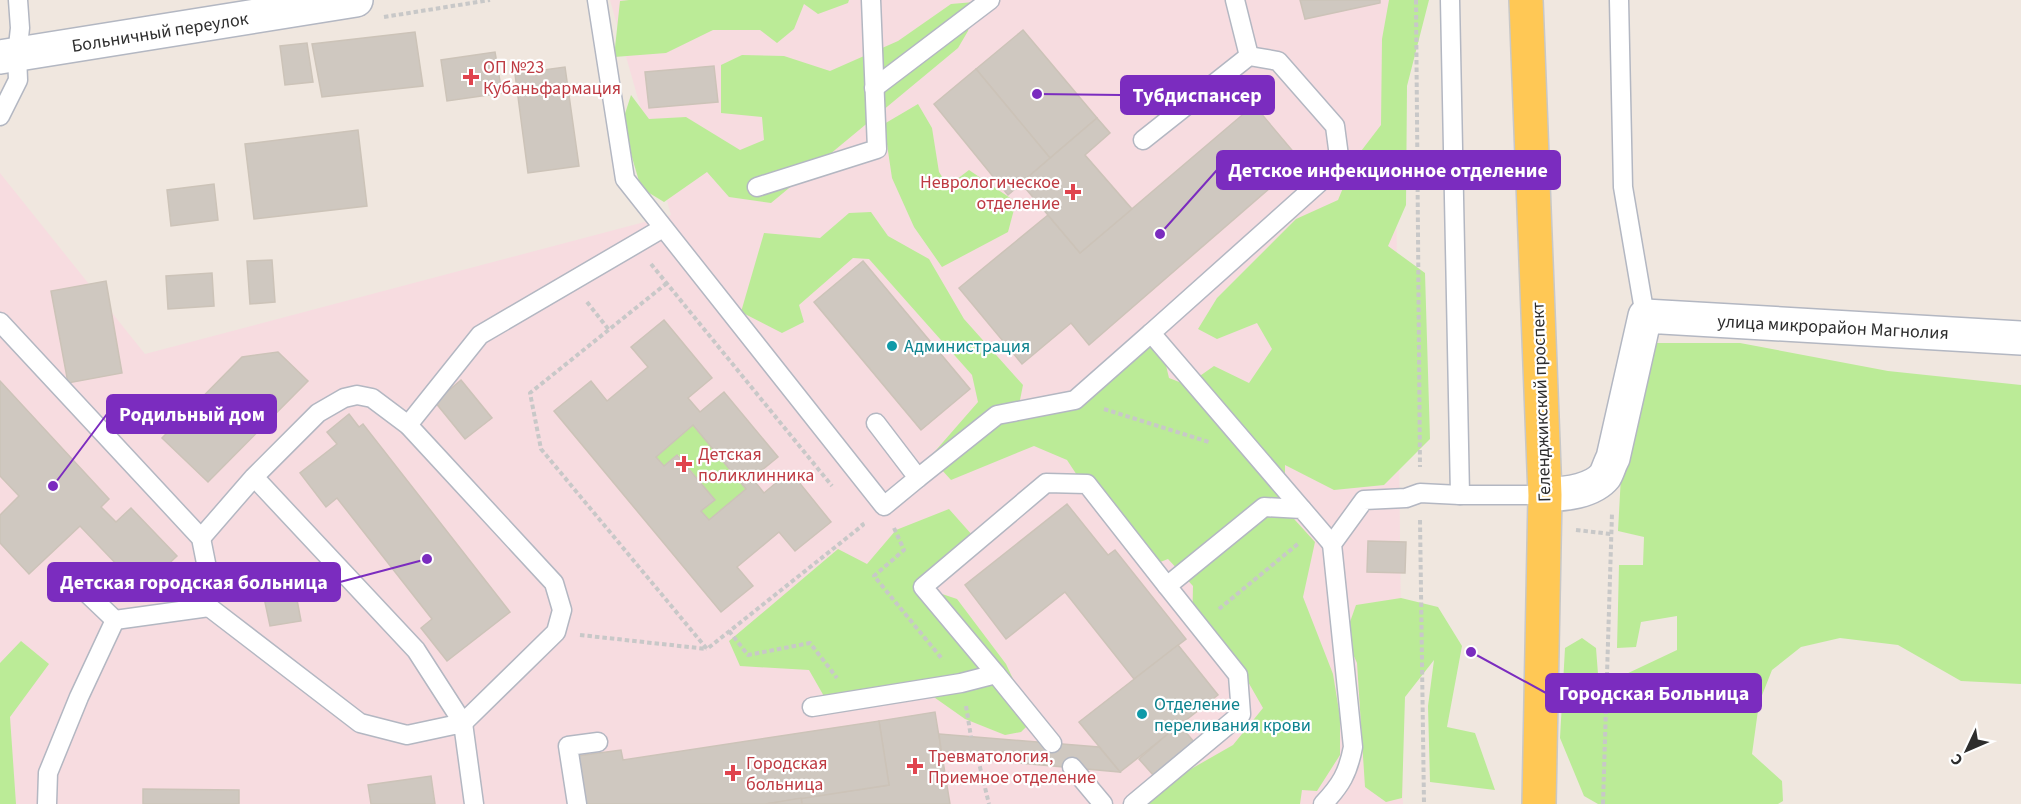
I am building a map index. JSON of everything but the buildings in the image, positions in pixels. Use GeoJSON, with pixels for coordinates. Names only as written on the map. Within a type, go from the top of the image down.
{"type":"FeatureCollection","features":[{"type":"Feature","properties":{"kind":"main road","name":"Геленджикский проспект"},"geometry":{"type":"LineString","coordinates":[[1526,0],[1545,495],[1539,804]]}},
{"type":"Feature","properties":{"kind":"street","name":"Больничный переулок"},"geometry":{"type":"LineString","coordinates":[[8,56],[356,0]]}},
{"type":"Feature","properties":{"kind":"street"},"geometry":{"type":"LineString","coordinates":[[1545,495],[1567,494],[1594,485],[1605,475],[1613,458],[1645,315]]}},
{"type":"Feature","properties":{"kind":"street","name":"улица микрорайон Магнолия"},"geometry":{"type":"LineString","coordinates":[[1645,315],[2021,338]]}},
{"type":"Feature","properties":{"kind":"lane"},"geometry":{"type":"LineString","coordinates":[[0,116],[18,80],[8,56],[20,28],[18,0]]}},
{"type":"Feature","properties":{"kind":"lane"},"geometry":{"type":"LineString","coordinates":[[597,0],[625,179],[884,506],[997,415],[1075,400],[1340,164],[1335,126],[1278,61],[1249,56],[1143,140]]}},
{"type":"Feature","properties":{"kind":"lane"},"geometry":{"type":"LineString","coordinates":[[757,187],[877,149],[871,0]]}},
{"type":"Feature","properties":{"kind":"lane"},"geometry":{"type":"LineString","coordinates":[[874,88],[990,0]]}},
{"type":"Feature","properties":{"kind":"lane"},"geometry":{"type":"LineString","coordinates":[[1235,0],[1249,56]]}},
{"type":"Feature","properties":{"kind":"lane"},"geometry":{"type":"LineString","coordinates":[[1450,0],[1460,495]]}},
{"type":"Feature","properties":{"kind":"lane"},"geometry":{"type":"LineString","coordinates":[[1619,0],[1623,187],[1645,315]]}},
{"type":"Feature","properties":{"kind":"lane"},"geometry":{"type":"LineString","coordinates":[[408,425],[480,335],[663,228]]}},
{"type":"Feature","properties":{"kind":"lane"},"geometry":{"type":"LineString","coordinates":[[0,321],[201,538],[208,573],[206,588],[209,607],[360,723],[407,735],[463,723],[556,632],[562,610],[554,583],[408,425],[372,398],[357,395],[344,398],[318,413],[254,477],[201,538]]}},
{"type":"Feature","properties":{"kind":"lane"},"geometry":{"type":"LineString","coordinates":[[1151,333],[1332,544],[1353,747],[1349,768],[1337,789],[1323,804]]}},
{"type":"Feature","properties":{"kind":"lane"},"geometry":{"type":"LineString","coordinates":[[876,423],[918,478]]}},
{"type":"Feature","properties":{"kind":"lane"},"geometry":{"type":"LineString","coordinates":[[254,477],[416,650],[463,723],[474,804]]}},
{"type":"Feature","properties":{"kind":"lane"},"geometry":{"type":"LineString","coordinates":[[1052,743],[923,587],[1046,483],[1087,484],[1238,675],[1241,714],[1132,804]]}},
{"type":"Feature","properties":{"kind":"lane"},"geometry":{"type":"LineString","coordinates":[[1332,544],[1364,500],[1406,498],[1420,493],[1545,495]]}},
{"type":"Feature","properties":{"kind":"lane"},"geometry":{"type":"LineString","coordinates":[[1167,586],[1264,507],[1302,508]]}},
{"type":"Feature","properties":{"kind":"lane"},"geometry":{"type":"LineString","coordinates":[[71,578],[115,620]]}},
{"type":"Feature","properties":{"kind":"lane"},"geometry":{"type":"LineString","coordinates":[[115,620],[209,607]]}},
{"type":"Feature","properties":{"kind":"lane"},"geometry":{"type":"LineString","coordinates":[[47,804],[48,773],[115,620]]}},
{"type":"Feature","properties":{"kind":"lane"},"geometry":{"type":"LineString","coordinates":[[812,707],[961,683],[996,674]]}},
{"type":"Feature","properties":{"kind":"lane"},"geometry":{"type":"LineString","coordinates":[[577,804],[568,746],[598,742]]}},
{"type":"Feature","properties":{"kind":"lane"},"geometry":{"type":"LineString","coordinates":[[1072,767],[1103,804]]}},
{"type":"Feature","properties":{"kind":"path"},"geometry":{"type":"LineString","coordinates":[[1416,0],[1425,804]]}},
{"type":"Feature","properties":{"kind":"path"},"geometry":{"type":"LineString","coordinates":[[707,649],[541,449],[530,393],[667,283],[833,488]]}},
{"type":"Feature","properties":{"kind":"path"},"geometry":{"type":"LineString","coordinates":[[594,311],[609,330]]}},
{"type":"Feature","properties":{"kind":"path"},"geometry":{"type":"LineString","coordinates":[[1075,400],[1258,458]]}},
{"type":"Feature","properties":{"kind":"path"},"geometry":{"type":"LineString","coordinates":[[556,632],[707,649],[863,525],[856,515]]}},
{"type":"Feature","properties":{"kind":"path"},"geometry":{"type":"LineString","coordinates":[[1199,626],[1318,528]]}},
{"type":"Feature","properties":{"kind":"path"},"geometry":{"type":"LineString","coordinates":[[729,631],[748,655],[810,643],[854,700]]}},
{"type":"Feature","properties":{"kind":"path"},"geometry":{"type":"LineString","coordinates":[[978,759],[989,804]]}},
{"type":"Feature","properties":{"kind":"shaded area"},"geometry":{"type":"Polygon","coordinates":[[[610,0],[1394,0],[1403,804],[0,804],[0,173],[145,354],[671,215],[610,0]]]}},
{"type":"Feature","properties":{"kind":"green space"},"geometry":{"type":"Polygon","coordinates":[[[849,0],[848,3],[818,14],[804,4],[794,29],[777,43],[760,30],[713,30],[666,53],[614,57],[620,1],[849,0]]]}},
{"type":"Feature","properties":{"kind":"green space"},"geometry":{"type":"Polygon","coordinates":[[[1389,0],[1429,0],[1407,86],[1406,205],[1388,246],[1425,273],[1430,439],[1384,485],[1334,490],[1285,465],[1285,509],[1315,542],[1303,597],[1333,674],[1340,717],[1340,755],[1317,791],[1302,790],[1300,804],[1139,804],[1191,769],[1233,745],[1263,708],[1243,673],[1192,631],[1193,586],[1168,559],[1145,568],[1122,545],[1130,526],[1100,510],[1067,460],[1034,446],[951,480],[930,457],[978,402],[972,375],[869,259],[853,258],[799,305],[804,322],[782,333],[741,312],[764,233],[820,238],[849,213],[871,212],[888,236],[929,259],[964,319],[1023,385],[1017,415],[1056,408],[1155,342],[1164,357],[1169,378],[1187,385],[1214,366],[1249,383],[1272,349],[1257,323],[1217,339],[1198,329],[1217,298],[1296,219],[1338,200],[1355,159],[1381,125],[1382,39],[1389,0]]]}},
{"type":"Feature","properties":{"kind":"green space"},"geometry":{"type":"Polygon","coordinates":[[[974,2],[968,31],[958,48],[771,203],[729,197],[707,172],[664,202],[641,188],[622,123],[631,95],[649,119],[686,117],[740,150],[764,140],[762,117],[721,113],[721,65],[742,55],[784,56],[830,71],[898,41],[951,4],[974,2]]]}},
{"type":"Feature","properties":{"kind":"green space"},"geometry":{"type":"Polygon","coordinates":[[[918,104],[932,128],[939,172],[948,186],[969,170],[1016,202],[1008,232],[942,267],[914,227],[892,178],[884,124],[918,104]]]}},
{"type":"Feature","properties":{"kind":"green space"},"geometry":{"type":"Polygon","coordinates":[[[1646,343],[1740,343],[1888,371],[2021,385],[2021,684],[1961,681],[1898,645],[1840,638],[1801,647],[1772,670],[1759,703],[1752,754],[1782,781],[1783,801],[1778,804],[1598,804],[1584,796],[1560,738],[1565,648],[1582,638],[1596,648],[1598,674],[1624,675],[1677,650],[1677,616],[1641,622],[1636,647],[1617,648],[1619,565],[1643,565],[1644,537],[1618,531],[1621,476],[1646,343]]]}},
{"type":"Feature","properties":{"kind":"green space"},"geometry":{"type":"Polygon","coordinates":[[[693,425],[746,489],[709,520],[701,511],[714,499],[678,455],[664,466],[656,457],[693,425]]]}},
{"type":"Feature","properties":{"kind":"green space"},"geometry":{"type":"Polygon","coordinates":[[[949,509],[973,536],[930,590],[957,599],[1006,664],[1023,700],[1030,723],[1021,732],[1005,735],[965,719],[921,688],[829,705],[809,670],[740,666],[729,641],[838,549],[867,564],[896,530],[949,509]]]}},
{"type":"Feature","properties":{"kind":"green space"},"geometry":{"type":"Polygon","coordinates":[[[1401,598],[1438,607],[1462,646],[1447,727],[1475,733],[1495,790],[1430,782],[1428,706],[1434,660],[1405,697],[1402,798],[1386,802],[1365,787],[1357,663],[1345,636],[1356,605],[1401,598]]]}},
{"type":"Feature","properties":{"kind":"green space"},"geometry":{"type":"Polygon","coordinates":[[[21,641],[49,664],[10,717],[16,804],[0,804],[0,663],[21,641]]]}},
{"type":"Feature","properties":{"kind":"place","name":"ОП №23 Кубаньфармация"},"geometry":{"type":"Point","coordinates":[471,77]}},
{"type":"Feature","properties":{"kind":"place","name":"Тубдиспансер"},"geometry":{"type":"Point","coordinates":[1037,94]}},
{"type":"Feature","properties":{"kind":"place","name":"Неврологическое отделение"},"geometry":{"type":"Point","coordinates":[1073,192]}},
{"type":"Feature","properties":{"kind":"place","name":"Детское инфекционное отделение"},"geometry":{"type":"Point","coordinates":[1160,234]}},
{"type":"Feature","properties":{"kind":"place","name":"Администрация"},"geometry":{"type":"Point","coordinates":[892,346]}},
{"type":"Feature","properties":{"kind":"place","name":"Детская поликлинника"},"geometry":{"type":"Point","coordinates":[684,464]}},
{"type":"Feature","properties":{"kind":"place","name":"Родильный дом"},"geometry":{"type":"Point","coordinates":[53,486]}},
{"type":"Feature","properties":{"kind":"place","name":"Детская городская больница"},"geometry":{"type":"Point","coordinates":[427,559]}},
{"type":"Feature","properties":{"kind":"place","name":"Городская Больница"},"geometry":{"type":"Point","coordinates":[1471,652]}},
{"type":"Feature","properties":{"kind":"place","name":"Отделение переливания крови"},"geometry":{"type":"Point","coordinates":[1142,714]}},
{"type":"Feature","properties":{"kind":"place","name":"Тревматология, Приемное отделение"},"geometry":{"type":"Point","coordinates":[915,766]}},
{"type":"Feature","properties":{"kind":"place","name":"Городская больница"},"geometry":{"type":"Point","coordinates":[733,773]}}]}
